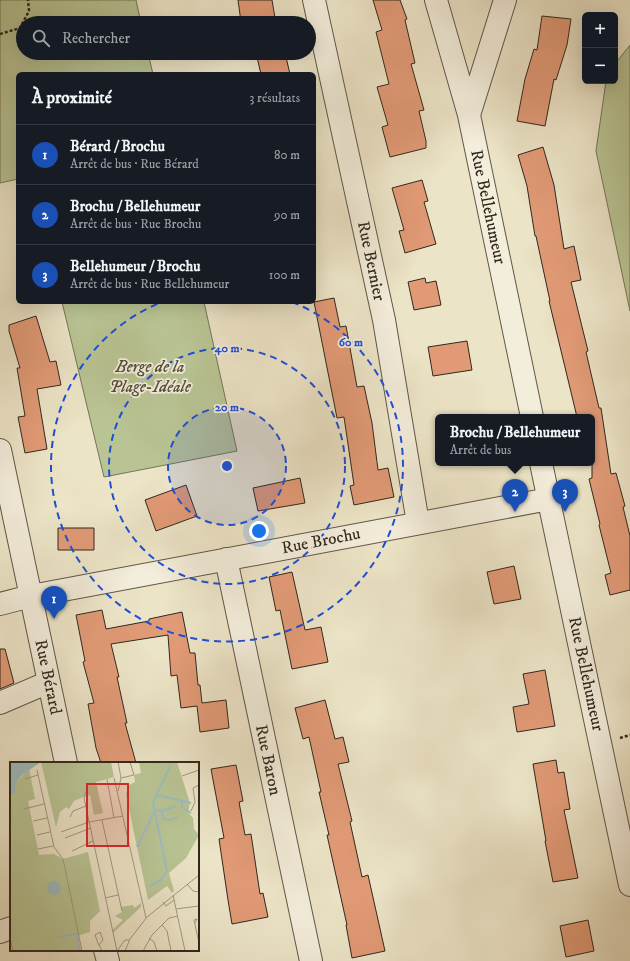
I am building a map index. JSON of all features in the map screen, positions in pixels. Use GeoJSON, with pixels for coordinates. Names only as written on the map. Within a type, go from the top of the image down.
{"type":"FeatureCollection","features":[{"type":"Feature","properties":{"kind":"street","name":"Rue Bernier"},"geometry":{"type":"LineString","coordinates":[[314,0],[384,320],[418,524]]}},
{"type":"Feature","properties":{"kind":"street","name":"Rue Bellehumeur"},"geometry":{"type":"LineString","coordinates":[[436,0],[469,116],[531,414]]}},
{"type":"Feature","properties":{"kind":"street"},"geometry":{"type":"LineString","coordinates":[[469,116],[505,0]]}},
{"type":"Feature","properties":{"kind":"street","name":"Rue Bérard"},"geometry":{"type":"LineString","coordinates":[[0,450],[66,762]]}},
{"type":"Feature","properties":{"kind":"street","name":"Rue Bellehumeur"},"geometry":{"type":"LineString","coordinates":[[542,466],[630,885]]}},
{"type":"Feature","properties":{"kind":"street","name":"Rue Brochu"},"geometry":{"type":"LineString","coordinates":[[0,604],[31,596],[549,499]]}},
{"type":"Feature","properties":{"kind":"street","name":"Rue Baron"},"geometry":{"type":"LineString","coordinates":[[226,559],[311,961]]}},
{"type":"Feature","properties":{"kind":"street"},"geometry":{"type":"LineString","coordinates":[[0,703],[49,682]]}},
{"type":"Feature","properties":{"kind":"street"},"geometry":{"type":"LineString","coordinates":[[0,932],[10,928]]}},
{"type":"Feature","properties":{"kind":"street"},"geometry":{"type":"LineString","coordinates":[[105,951],[108,961]]}},
{"type":"Feature","properties":{"kind":"path"},"geometry":{"type":"LineString","coordinates":[[26,16],[29,11],[28,0]]}},
{"type":"Feature","properties":{"kind":"path"},"geometry":{"type":"LineString","coordinates":[[0,34],[16,29]]}},
{"type":"Feature","properties":{"kind":"green space"},"geometry":{"type":"Polygon","coordinates":[[[0,0],[136,0],[139,16],[16,16],[16,60],[150,60],[153,72],[16,72],[16,179],[0,183],[0,0]]]}},
{"type":"Feature","properties":{"kind":"green space"},"geometry":{"type":"Polygon","coordinates":[[[630,45],[630,311],[596,151],[606,84],[618,84],[618,60],[630,45]]]}},
{"type":"Feature","properties":{"kind":"green space","name":"Berge de la Plage-Idéale"},"geometry":{"type":"Polygon","coordinates":[[[62,304],[204,304],[237,451],[104,477],[62,304]]]}},
{"type":"Feature","properties":{"kind":"building"},"geometry":{"type":"Polygon","coordinates":[[[238,0],[272,0],[275,16],[240,16],[238,0]]]}},
{"type":"Feature","properties":{"kind":"building"},"geometry":{"type":"Polygon","coordinates":[[[373,0],[400,0],[407,19],[405,20],[415,63],[411,64],[424,110],[419,111],[426,141],[426,148],[390,157],[382,127],[388,125],[377,87],[389,84],[376,32],[382,30],[373,0]]]}},
{"type":"Feature","properties":{"kind":"building"},"geometry":{"type":"Polygon","coordinates":[[[542,16],[571,19],[567,45],[556,80],[554,79],[545,126],[517,121],[525,79],[534,49],[537,50],[542,16]]]}},
{"type":"Feature","properties":{"kind":"building"},"geometry":{"type":"Polygon","coordinates":[[[258,60],[287,60],[290,72],[261,72],[258,60]]]}},
{"type":"Feature","properties":{"kind":"building"},"geometry":{"type":"Polygon","coordinates":[[[543,147],[554,185],[564,249],[574,246],[581,280],[571,282],[588,351],[586,352],[599,408],[601,408],[611,474],[616,473],[625,506],[623,507],[630,536],[630,590],[610,595],[605,575],[611,573],[589,479],[592,478],[592,466],[595,466],[595,414],[576,414],[549,301],[535,236],[527,186],[518,155],[543,147]]]}},
{"type":"Feature","properties":{"kind":"building"},"geometry":{"type":"Polygon","coordinates":[[[422,180],[428,201],[424,202],[436,244],[405,253],[399,231],[404,230],[392,188],[422,180]]]}},
{"type":"Feature","properties":{"kind":"building"},"geometry":{"type":"Polygon","coordinates":[[[425,278],[426,283],[436,281],[441,305],[414,310],[408,282],[425,278]]]}},
{"type":"Feature","properties":{"kind":"building"},"geometry":{"type":"Polygon","coordinates":[[[334,298],[340,327],[346,326],[357,387],[364,386],[372,423],[378,470],[388,468],[394,497],[354,505],[350,486],[354,485],[344,417],[337,418],[314,304],[316,304],[316,302],[334,298]]]}},
{"type":"Feature","properties":{"kind":"building"},"geometry":{"type":"Polygon","coordinates":[[[36,316],[50,362],[56,361],[61,385],[37,389],[47,449],[25,453],[18,417],[25,416],[17,368],[20,368],[9,331],[9,325],[36,316]]]}},
{"type":"Feature","properties":{"kind":"building"},"geometry":{"type":"Polygon","coordinates":[[[467,341],[472,370],[433,376],[428,347],[467,341]]]}},
{"type":"Feature","properties":{"kind":"building"},"geometry":{"type":"Polygon","coordinates":[[[300,478],[305,503],[258,511],[253,488],[300,478]]]}},
{"type":"Feature","properties":{"kind":"building"},"geometry":{"type":"Polygon","coordinates":[[[186,485],[197,516],[156,531],[145,500],[186,485]]]}},
{"type":"Feature","properties":{"kind":"building"},"geometry":{"type":"Polygon","coordinates":[[[58,528],[94,528],[94,550],[58,550],[58,528]]]}},
{"type":"Feature","properties":{"kind":"building"},"geometry":{"type":"Polygon","coordinates":[[[514,566],[521,599],[494,604],[487,572],[514,566]]]}},
{"type":"Feature","properties":{"kind":"building"},"geometry":{"type":"Polygon","coordinates":[[[292,572],[305,630],[321,627],[328,662],[292,669],[280,610],[276,611],[269,577],[292,572]]]}},
{"type":"Feature","properties":{"kind":"building"},"geometry":{"type":"Polygon","coordinates":[[[102,610],[106,629],[149,621],[149,619],[182,612],[190,653],[195,653],[198,685],[200,685],[202,703],[226,700],[229,728],[200,732],[197,706],[181,708],[177,675],[171,676],[168,635],[111,644],[119,677],[117,677],[127,723],[125,723],[136,762],[101,762],[96,748],[88,704],[94,703],[83,662],[85,661],[76,615],[102,610]]]}},
{"type":"Feature","properties":{"kind":"building"},"geometry":{"type":"Polygon","coordinates":[[[0,649],[5,649],[14,683],[0,689],[0,649]]]}},
{"type":"Feature","properties":{"kind":"building"},"geometry":{"type":"Polygon","coordinates":[[[545,670],[555,726],[517,732],[513,707],[529,704],[523,674],[545,670]]]}},
{"type":"Feature","properties":{"kind":"building"},"geometry":{"type":"Polygon","coordinates":[[[325,700],[335,739],[343,737],[349,762],[338,764],[352,821],[350,822],[362,877],[368,875],[385,951],[352,958],[347,925],[327,835],[329,835],[309,737],[303,739],[295,708],[325,700]]]}},
{"type":"Feature","properties":{"kind":"building"},"geometry":{"type":"Polygon","coordinates":[[[556,760],[558,773],[564,772],[570,809],[564,810],[578,878],[553,882],[533,764],[556,760]]]}},
{"type":"Feature","properties":{"kind":"building"},"geometry":{"type":"Polygon","coordinates":[[[236,765],[243,801],[239,802],[245,835],[251,834],[260,894],[263,893],[268,917],[232,924],[219,839],[224,838],[211,769],[236,765]]]}},
{"type":"Feature","properties":{"kind":"building"},"geometry":{"type":"Polygon","coordinates":[[[588,920],[594,951],[566,957],[560,926],[588,920]]]}},
{"type":"Feature","properties":{"kind":"place","name":"Brochu / Bellehumeur"},"geometry":{"type":"Point","coordinates":[515,512]}},
{"type":"Feature","properties":{"kind":"place","name":"Bellehumeur / Brochu"},"geometry":{"type":"Point","coordinates":[565,512]}},
{"type":"Feature","properties":{"kind":"place","name":"Bérard / Brochu"},"geometry":{"type":"Point","coordinates":[54,619]}}]}
